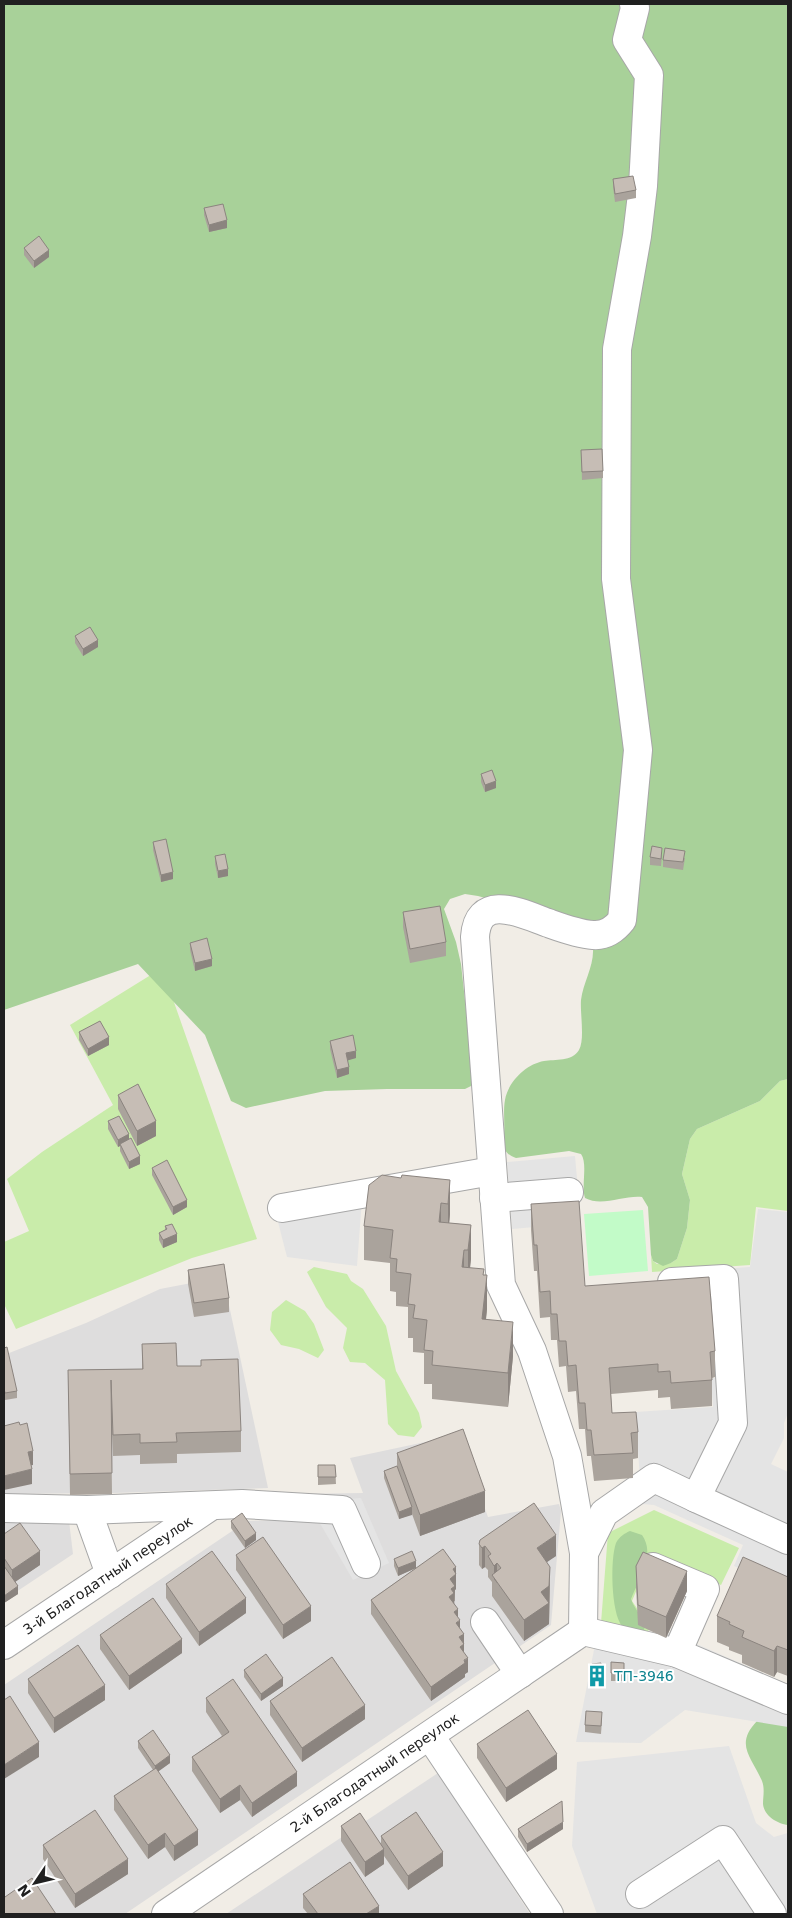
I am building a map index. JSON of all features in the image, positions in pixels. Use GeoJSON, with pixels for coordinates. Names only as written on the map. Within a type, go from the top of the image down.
{"type":"FeatureCollection","features":[{"type":"Feature","properties":{"kind":"street"},"geometry":{"type":"LineString","coordinates":[[634,4],[627,40],[649,75],[643,186],[617,349],[616,579],[638,750],[622,920],[617,927],[607,933],[594,935],[568,930],[518,911],[505,909],[489,911],[480,919],[476,928],[475,937],[501,1285],[532,1351],[567,1456],[584,1553],[583,1631],[677,1653],[788,1700]]}},
{"type":"Feature","properties":{"kind":"street"},"geometry":{"type":"LineString","coordinates":[[282,1208],[493,1184],[569,1192]]}},
{"type":"Feature","properties":{"kind":"street"},"geometry":{"type":"LineString","coordinates":[[647,1284],[724,1279],[733,1422],[696,1498]]}},
{"type":"Feature","properties":{"kind":"street"},"geometry":{"type":"LineString","coordinates":[[584,1553],[604,1512],[654,1478],[788,1540]]}},
{"type":"Feature","properties":{"kind":"street"},"geometry":{"type":"LineString","coordinates":[[4,1508],[87,1510],[242,1504],[342,1510],[366,1564]]}},
{"type":"Feature","properties":{"kind":"street","name":"3-й Благодатный переулок"},"geometry":{"type":"LineString","coordinates":[[4,1644],[211,1506]]}},
{"type":"Feature","properties":{"kind":"street"},"geometry":{"type":"LineString","coordinates":[[87,1510],[110,1574]]}},
{"type":"Feature","properties":{"kind":"street"},"geometry":{"type":"LineString","coordinates":[[650,1566],[705,1589],[677,1653]]}},
{"type":"Feature","properties":{"kind":"street"},"geometry":{"type":"LineString","coordinates":[[485,1622],[520,1674]]}},
{"type":"Feature","properties":{"kind":"street","name":"2-й Благодатный переулок"},"geometry":{"type":"LineString","coordinates":[[166,1914],[583,1631]]}},
{"type":"Feature","properties":{"kind":"street"},"geometry":{"type":"LineString","coordinates":[[430,1736],[549,1914]]}},
{"type":"Feature","properties":{"kind":"street"},"geometry":{"type":"LineString","coordinates":[[640,1894],[724,1840],[772,1914]]}},
{"type":"Feature","properties":{"kind":"shaded area"},"geometry":{"type":"Polygon","coordinates":[[[575,1156],[581,1223],[512,1229],[507,1162],[575,1156]]]}},
{"type":"Feature","properties":{"kind":"shaded area"},"geometry":{"type":"Polygon","coordinates":[[[362,1199],[357,1266],[287,1257],[276,1214],[362,1199]]]}},
{"type":"Feature","properties":{"kind":"shaded area"},"geometry":{"type":"Polygon","coordinates":[[[758,1209],[788,1212],[788,1413],[784,1423],[784,1438],[771,1464],[788,1472],[788,1590],[734,1566],[743,1545],[654,1505],[642,1504],[635,1412],[713,1407],[711,1378],[715,1378],[708,1270],[750,1267],[758,1209]]]}},
{"type":"Feature","properties":{"kind":"shaded area"},"geometry":{"type":"Polygon","coordinates":[[[223,1277],[268,1488],[4,1494],[4,1355],[86,1323],[160,1289],[223,1277]]]}},
{"type":"Feature","properties":{"kind":"shaded area"},"geometry":{"type":"Polygon","coordinates":[[[458,1435],[488,1517],[559,1504],[561,1511],[551,1625],[125,1914],[4,1914],[4,1685],[247,1521],[289,1520],[292,1494],[363,1493],[350,1458],[458,1435]]]}},
{"type":"Feature","properties":{"kind":"shaded area"},"geometry":{"type":"Polygon","coordinates":[[[361,1498],[389,1563],[353,1580],[318,1520],[321,1501],[361,1498]]]}},
{"type":"Feature","properties":{"kind":"shaded area"},"geometry":{"type":"Polygon","coordinates":[[[4,1520],[69,1521],[73,1554],[4,1600],[4,1520]]]}},
{"type":"Feature","properties":{"kind":"shaded area"},"geometry":{"type":"Polygon","coordinates":[[[599,1624],[646,1637],[649,1631],[666,1639],[669,1632],[788,1684],[788,1727],[685,1710],[641,1743],[576,1742],[599,1624]]]}},
{"type":"Feature","properties":{"kind":"shaded area"},"geometry":{"type":"Polygon","coordinates":[[[729,1746],[756,1823],[774,1837],[788,1833],[788,1914],[597,1914],[572,1846],[577,1762],[729,1746]]]}},
{"type":"Feature","properties":{"kind":"shaded area"},"geometry":{"type":"Polygon","coordinates":[[[438,1773],[530,1914],[226,1914],[438,1773]]]}},
{"type":"Feature","properties":{"kind":"green space"},"geometry":{"type":"Polygon","coordinates":[[[4,4],[788,4],[788,1079],[780,1081],[760,1101],[697,1129],[690,1139],[682,1174],[690,1200],[687,1228],[677,1259],[671,1263],[663,1266],[653,1261],[648,1207],[642,1197],[606,1201],[585,1198],[584,1163],[581,1154],[569,1151],[516,1158],[506,1152],[503,1142],[504,1104],[507,1093],[514,1081],[525,1070],[537,1063],[568,1058],[579,1050],[582,1033],[581,1000],[593,955],[593,949],[535,912],[465,894],[450,899],[444,909],[456,942],[461,964],[473,1085],[465,1089],[325,1091],[246,1108],[231,1101],[205,1035],[138,964],[4,1010],[4,4]]]}},
{"type":"Feature","properties":{"kind":"green space"},"geometry":{"type":"Polygon","coordinates":[[[162,968],[257,1239],[192,1258],[16,1329],[4,1304],[4,1242],[29,1231],[7,1179],[42,1152],[113,1105],[70,1025],[162,968]]]}},
{"type":"Feature","properties":{"kind":"green space"},"geometry":{"type":"Polygon","coordinates":[[[788,1079],[788,1211],[756,1207],[750,1265],[652,1272],[651,1255],[653,1261],[657,1264],[671,1263],[677,1259],[687,1228],[690,1200],[682,1174],[690,1139],[697,1129],[760,1101],[780,1081],[788,1079]]]}},
{"type":"Feature","properties":{"kind":"green space"},"geometry":{"type":"Polygon","coordinates":[[[643,1210],[648,1271],[589,1276],[584,1214],[643,1210]]]}},
{"type":"Feature","properties":{"kind":"green space"},"geometry":{"type":"Polygon","coordinates":[[[314,1267],[347,1274],[351,1281],[363,1289],[386,1326],[396,1371],[419,1413],[422,1427],[414,1437],[398,1435],[388,1424],[385,1380],[365,1363],[350,1362],[343,1348],[347,1328],[326,1307],[307,1272],[314,1267]]]}},
{"type":"Feature","properties":{"kind":"green space"},"geometry":{"type":"Polygon","coordinates":[[[286,1300],[305,1311],[314,1324],[324,1350],[318,1358],[299,1349],[281,1345],[270,1330],[272,1312],[286,1300]]]}},
{"type":"Feature","properties":{"kind":"green space"},"geometry":{"type":"Polygon","coordinates":[[[654,1510],[739,1548],[721,1585],[651,1556],[632,1601],[650,1627],[646,1636],[601,1623],[608,1533],[654,1510]]]}},
{"type":"Feature","properties":{"kind":"green space"},"geometry":{"type":"Polygon","coordinates":[[[630,1531],[642,1535],[646,1543],[647,1559],[645,1567],[631,1599],[645,1624],[644,1631],[622,1626],[618,1619],[614,1598],[612,1573],[614,1551],[619,1539],[630,1531]]]}},
{"type":"Feature","properties":{"kind":"green space"},"geometry":{"type":"Polygon","coordinates":[[[788,1720],[788,1825],[776,1821],[766,1812],[763,1804],[763,1784],[747,1751],[746,1744],[750,1729],[757,1721],[788,1720]]]}},
{"type":"Feature","properties":{"kind":"building"},"geometry":{"type":"Polygon","coordinates":[[[633,176],[636,190],[615,194],[613,179],[633,176]]]}},
{"type":"Feature","properties":{"kind":"building"},"geometry":{"type":"Polygon","coordinates":[[[223,204],[227,220],[209,225],[204,208],[223,204]]]}},
{"type":"Feature","properties":{"kind":"building"},"geometry":{"type":"Polygon","coordinates":[[[39,236],[49,250],[34,261],[24,248],[39,236]]]}},
{"type":"Feature","properties":{"kind":"building"},"geometry":{"type":"Polygon","coordinates":[[[602,449],[603,471],[582,472],[581,450],[602,449]]]}},
{"type":"Feature","properties":{"kind":"building"},"geometry":{"type":"Polygon","coordinates":[[[90,627],[98,640],[83,649],[75,636],[90,627]]]}},
{"type":"Feature","properties":{"kind":"building"},"geometry":{"type":"Polygon","coordinates":[[[492,770],[496,781],[485,785],[481,774],[492,770]]]}},
{"type":"Feature","properties":{"kind":"building"},"geometry":{"type":"Polygon","coordinates":[[[166,839],[173,872],[161,875],[153,842],[166,839]]]}},
{"type":"Feature","properties":{"kind":"building"},"geometry":{"type":"Polygon","coordinates":[[[652,846],[662,848],[661,859],[650,857],[652,846]]]}},
{"type":"Feature","properties":{"kind":"building"},"geometry":{"type":"Polygon","coordinates":[[[665,848],[685,851],[683,862],[663,860],[665,848]]]}},
{"type":"Feature","properties":{"kind":"building"},"geometry":{"type":"Polygon","coordinates":[[[225,854],[228,869],[218,871],[215,856],[225,854]]]}},
{"type":"Feature","properties":{"kind":"building"},"geometry":{"type":"Polygon","coordinates":[[[440,906],[446,942],[410,949],[403,912],[440,906]]]}},
{"type":"Feature","properties":{"kind":"building"},"geometry":{"type":"Polygon","coordinates":[[[207,938],[212,959],[195,963],[190,943],[207,938]]]}},
{"type":"Feature","properties":{"kind":"building"},"geometry":{"type":"Polygon","coordinates":[[[100,1021],[109,1037],[88,1049],[79,1032],[100,1021]]]}},
{"type":"Feature","properties":{"kind":"building"},"geometry":{"type":"Polygon","coordinates":[[[353,1035],[356,1051],[346,1053],[349,1067],[337,1070],[330,1041],[353,1035]]]}},
{"type":"Feature","properties":{"kind":"building"},"geometry":{"type":"Polygon","coordinates":[[[138,1084],[156,1121],[137,1131],[118,1095],[138,1084]]]}},
{"type":"Feature","properties":{"kind":"building"},"geometry":{"type":"Polygon","coordinates":[[[119,1116],[129,1134],[118,1140],[108,1121],[119,1116]]]}},
{"type":"Feature","properties":{"kind":"building"},"geometry":{"type":"Polygon","coordinates":[[[131,1138],[140,1156],[129,1162],[120,1144],[131,1138]]]}},
{"type":"Feature","properties":{"kind":"building"},"geometry":{"type":"Polygon","coordinates":[[[167,1160],[187,1200],[173,1207],[152,1168],[167,1160]]]}},
{"type":"Feature","properties":{"kind":"building"},"geometry":{"type":"Polygon","coordinates":[[[382,1175],[401,1178],[402,1175],[450,1180],[448,1204],[441,1203],[439,1222],[471,1225],[468,1250],[464,1250],[462,1267],[484,1269],[483,1275],[487,1275],[482,1319],[513,1322],[508,1373],[432,1365],[433,1351],[424,1350],[427,1320],[413,1318],[415,1305],[408,1304],[411,1274],[396,1272],[397,1259],[390,1258],[393,1230],[364,1226],[369,1185],[382,1175]]]}},
{"type":"Feature","properties":{"kind":"building"},"geometry":{"type":"Polygon","coordinates":[[[579,1201],[585,1286],[709,1277],[715,1351],[710,1352],[712,1380],[671,1383],[670,1371],[658,1372],[658,1364],[609,1368],[612,1413],[636,1412],[638,1432],[631,1433],[633,1453],[594,1455],[591,1430],[587,1430],[585,1403],[579,1403],[576,1365],[568,1366],[566,1341],[559,1341],[557,1314],[551,1314],[550,1291],[540,1292],[537,1245],[534,1245],[531,1204],[579,1201]]]}},
{"type":"Feature","properties":{"kind":"building"},"geometry":{"type":"Polygon","coordinates":[[[172,1224],[177,1234],[163,1240],[159,1233],[167,1229],[165,1226],[172,1224]]]}},
{"type":"Feature","properties":{"kind":"building"},"geometry":{"type":"Polygon","coordinates":[[[224,1264],[229,1298],[194,1303],[188,1270],[224,1264]]]}},
{"type":"Feature","properties":{"kind":"building"},"geometry":{"type":"Polygon","coordinates":[[[176,1343],[177,1366],[201,1366],[201,1360],[238,1359],[241,1431],[176,1433],[177,1442],[140,1443],[140,1434],[113,1435],[111,1380],[112,1473],[70,1474],[68,1370],[143,1369],[142,1344],[176,1343]]]}},
{"type":"Feature","properties":{"kind":"building"},"geometry":{"type":"Polygon","coordinates":[[[7,1347],[17,1391],[5,1393],[4,1348],[7,1347]]]}},
{"type":"Feature","properties":{"kind":"building"},"geometry":{"type":"Polygon","coordinates":[[[19,1422],[20,1425],[27,1423],[33,1451],[28,1452],[32,1469],[4,1476],[4,1426],[19,1422]]]}},
{"type":"Feature","properties":{"kind":"building"},"geometry":{"type":"Polygon","coordinates":[[[463,1429],[485,1491],[420,1515],[397,1453],[463,1429]]]}},
{"type":"Feature","properties":{"kind":"building"},"geometry":{"type":"Polygon","coordinates":[[[318,1465],[335,1465],[336,1477],[318,1477],[318,1465]]]}},
{"type":"Feature","properties":{"kind":"building"},"geometry":{"type":"Polygon","coordinates":[[[397,1466],[412,1507],[399,1512],[384,1471],[397,1466]]]}},
{"type":"Feature","properties":{"kind":"building"},"geometry":{"type":"Polygon","coordinates":[[[534,1503],[556,1535],[537,1548],[550,1567],[549,1586],[541,1592],[549,1603],[524,1620],[492,1575],[501,1568],[497,1563],[494,1566],[488,1556],[491,1554],[485,1546],[482,1548],[479,1544],[480,1540],[534,1503]]]}},
{"type":"Feature","properties":{"kind":"building"},"geometry":{"type":"Polygon","coordinates":[[[242,1513],[256,1533],[245,1541],[231,1521],[242,1513]]]}},
{"type":"Feature","properties":{"kind":"building"},"geometry":{"type":"Polygon","coordinates":[[[20,1523],[40,1551],[12,1570],[4,1558],[4,1534],[20,1523]]]}},
{"type":"Feature","properties":{"kind":"building"},"geometry":{"type":"Polygon","coordinates":[[[263,1537],[311,1606],[283,1625],[236,1555],[263,1537]]]}},
{"type":"Feature","properties":{"kind":"building"},"geometry":{"type":"Polygon","coordinates":[[[443,1549],[456,1567],[453,1569],[456,1574],[450,1579],[455,1586],[451,1589],[454,1593],[449,1597],[458,1609],[454,1612],[460,1620],[456,1623],[464,1634],[459,1637],[464,1644],[460,1647],[468,1658],[464,1660],[465,1663],[431,1687],[371,1600],[443,1549]]]}},
{"type":"Feature","properties":{"kind":"building"},"geometry":{"type":"Polygon","coordinates":[[[212,1551],[246,1598],[199,1632],[166,1584],[212,1551]]]}},
{"type":"Feature","properties":{"kind":"building"},"geometry":{"type":"Polygon","coordinates":[[[412,1551],[416,1561],[398,1568],[394,1559],[412,1551]]]}},
{"type":"Feature","properties":{"kind":"building"},"geometry":{"type":"Polygon","coordinates":[[[643,1552],[687,1571],[666,1617],[638,1605],[636,1566],[643,1552]]]}},
{"type":"Feature","properties":{"kind":"building"},"geometry":{"type":"Polygon","coordinates":[[[743,1557],[788,1577],[788,1650],[777,1646],[774,1651],[742,1637],[744,1631],[717,1616],[743,1557]]]}},
{"type":"Feature","properties":{"kind":"building"},"geometry":{"type":"Polygon","coordinates":[[[4,1566],[18,1586],[4,1596],[4,1566]]]}},
{"type":"Feature","properties":{"kind":"building"},"geometry":{"type":"Polygon","coordinates":[[[153,1598],[182,1639],[129,1676],[100,1635],[153,1598]]]}},
{"type":"Feature","properties":{"kind":"building"},"geometry":{"type":"Polygon","coordinates":[[[78,1645],[105,1685],[54,1718],[28,1679],[78,1645]]]}},
{"type":"Feature","properties":{"kind":"building"},"geometry":{"type":"Polygon","coordinates":[[[266,1654],[283,1678],[261,1694],[244,1670],[266,1654]]]}},
{"type":"Feature","properties":{"kind":"building"},"geometry":{"type":"Polygon","coordinates":[[[332,1657],[365,1705],[302,1748],[270,1701],[332,1657]]]}},
{"type":"Feature","properties":{"kind":"building"},"geometry":{"type":"Polygon","coordinates":[[[611,1662],[624,1663],[624,1673],[611,1673],[611,1662]]]}},
{"type":"Feature","properties":{"kind":"building"},"geometry":{"type":"Polygon","coordinates":[[[601,1663],[601,1674],[592,1674],[592,1664],[601,1663]]]}},
{"type":"Feature","properties":{"kind":"building"},"geometry":{"type":"Polygon","coordinates":[[[233,1679],[297,1772],[252,1803],[240,1785],[220,1799],[192,1757],[229,1732],[206,1698],[233,1679]]]}},
{"type":"Feature","properties":{"kind":"building"},"geometry":{"type":"Polygon","coordinates":[[[10,1696],[39,1742],[4,1765],[4,1700],[10,1696]]]}},
{"type":"Feature","properties":{"kind":"building"},"geometry":{"type":"Polygon","coordinates":[[[528,1710],[557,1754],[506,1788],[477,1744],[528,1710]]]}},
{"type":"Feature","properties":{"kind":"building"},"geometry":{"type":"Polygon","coordinates":[[[586,1711],[602,1712],[601,1726],[585,1725],[586,1711]]]}},
{"type":"Feature","properties":{"kind":"building"},"geometry":{"type":"Polygon","coordinates":[[[153,1730],[170,1755],[155,1766],[138,1741],[153,1730]]]}},
{"type":"Feature","properties":{"kind":"building"},"geometry":{"type":"Polygon","coordinates":[[[156,1768],[198,1830],[174,1846],[165,1833],[148,1845],[114,1796],[156,1768]]]}},
{"type":"Feature","properties":{"kind":"building"},"geometry":{"type":"Polygon","coordinates":[[[562,1801],[563,1822],[527,1844],[518,1829],[562,1801]]]}},
{"type":"Feature","properties":{"kind":"building"},"geometry":{"type":"Polygon","coordinates":[[[95,1810],[128,1859],[75,1894],[43,1845],[95,1810]]]}},
{"type":"Feature","properties":{"kind":"building"},"geometry":{"type":"Polygon","coordinates":[[[416,1812],[443,1852],[408,1876],[381,1836],[416,1812]]]}},
{"type":"Feature","properties":{"kind":"building"},"geometry":{"type":"Polygon","coordinates":[[[360,1813],[384,1849],[365,1862],[341,1826],[360,1813]]]}},
{"type":"Feature","properties":{"kind":"building"},"geometry":{"type":"Polygon","coordinates":[[[350,1862],[379,1906],[366,1914],[318,1914],[303,1894],[350,1862]]]}},
{"type":"Feature","properties":{"kind":"building"},"geometry":{"type":"Polygon","coordinates":[[[32,1878],[56,1914],[4,1914],[4,1894],[5,1897],[32,1878]]]}},
{"type":"Feature","properties":{"kind":"place","name":"ТП-3946"},"geometry":{"type":"Point","coordinates":[597,1676]}}]}
